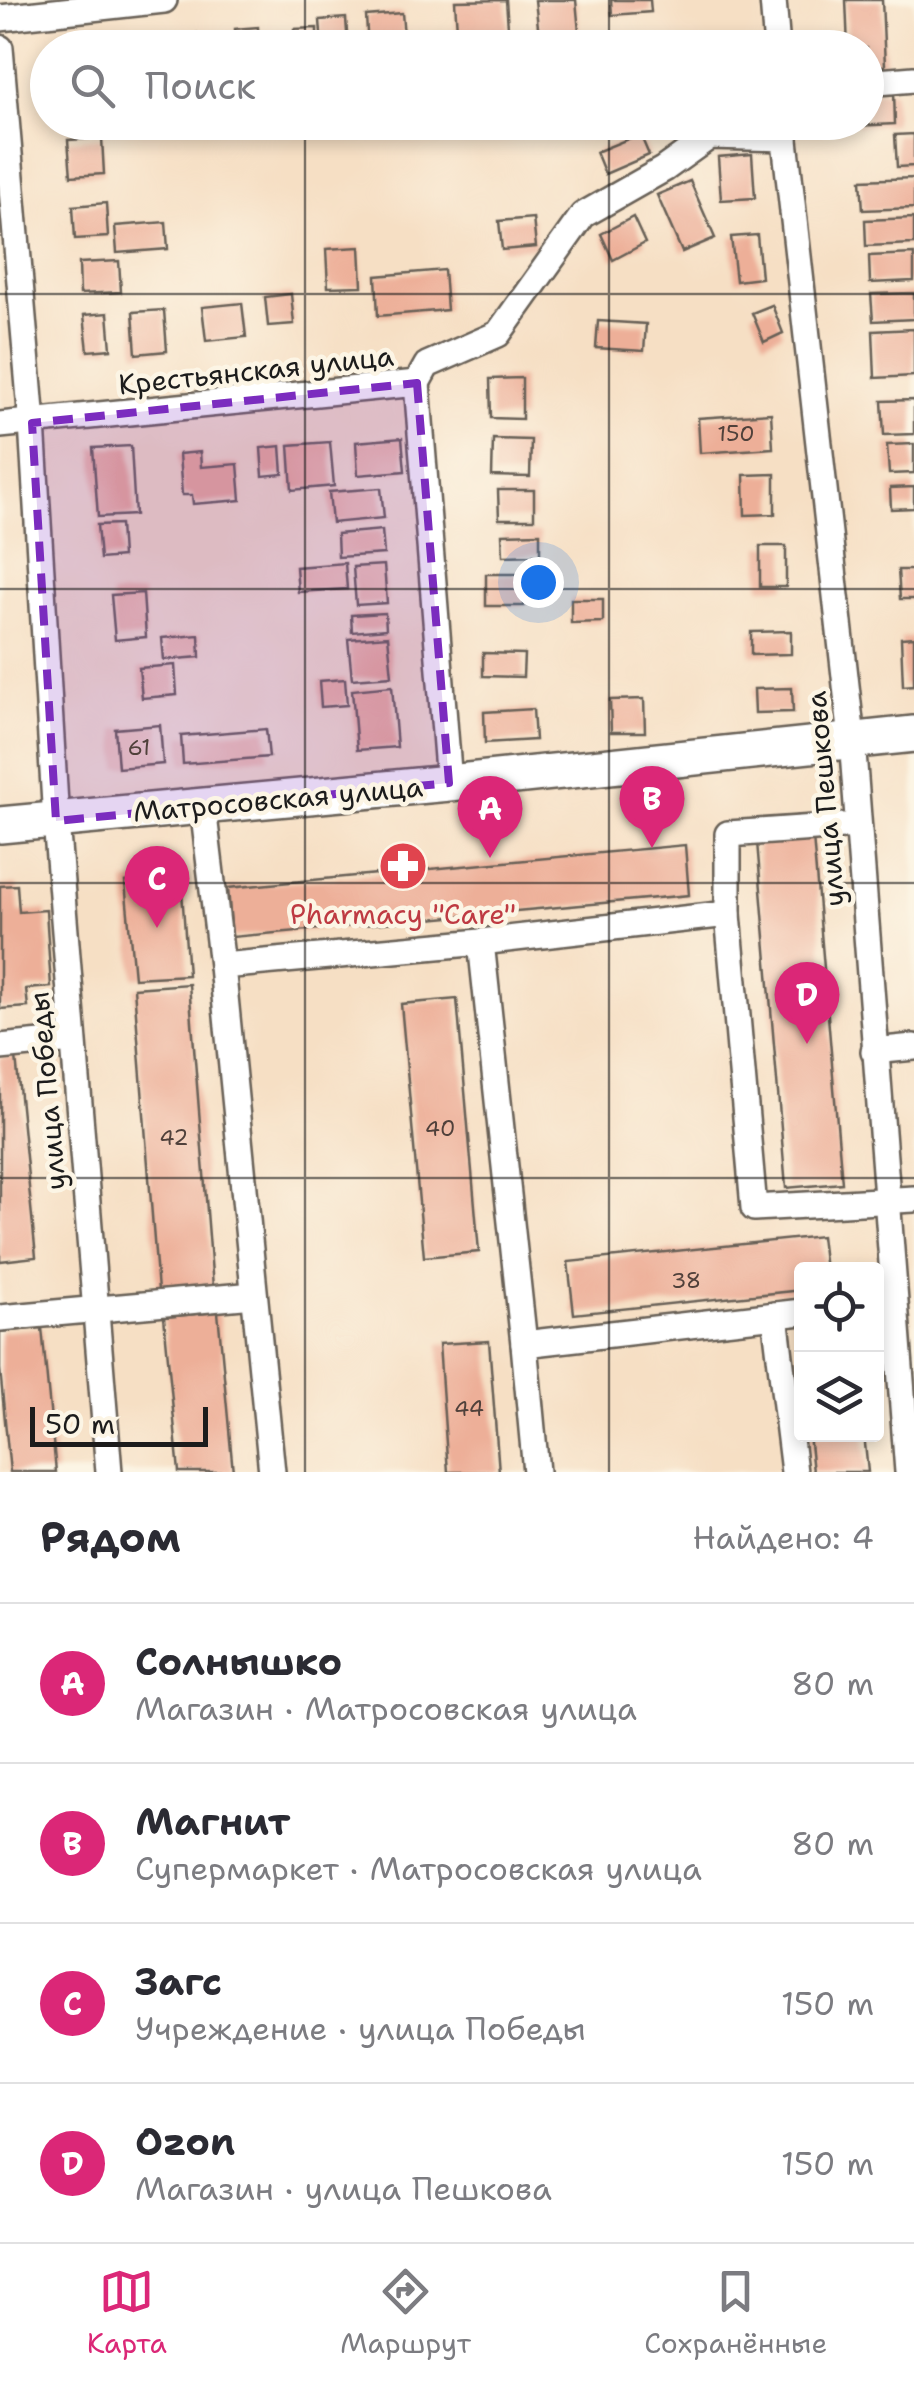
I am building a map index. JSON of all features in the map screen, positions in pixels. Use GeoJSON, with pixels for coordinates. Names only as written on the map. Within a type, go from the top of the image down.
{"type":"FeatureCollection","features":[{"type":"Feature","properties":{"kind":"highway","name":"Матросовская улица"},"geometry":{"type":"LineString","coordinates":[[0,826],[914,734]]}},
{"type":"Feature","properties":{"kind":"street"},"geometry":{"type":"LineString","coordinates":[[0,18],[164,0]]}},
{"type":"Feature","properties":{"kind":"street"},"geometry":{"type":"LineString","coordinates":[[773,0],[776,30]]}},
{"type":"Feature","properties":{"kind":"street","name":"улица Победы"},"geometry":{"type":"LineString","coordinates":[[0,48],[32,423],[56,820],[109,1472]]}},
{"type":"Feature","properties":{"kind":"street"},"geometry":{"type":"LineString","coordinates":[[884,82],[914,79]]}},
{"type":"Feature","properties":{"kind":"street"},"geometry":{"type":"LineString","coordinates":[[417,383],[427,365],[498,334],[583,215],[664,169],[704,140]]}},
{"type":"Feature","properties":{"kind":"street","name":"улица Пешкова"},"geometry":{"type":"LineString","coordinates":[[785,140],[852,739],[886,1200],[885,1303],[908,1396],[908,1472]]}},
{"type":"Feature","properties":{"kind":"street","name":"Крестьянская улица"},"geometry":{"type":"LineString","coordinates":[[0,426],[417,383],[450,783]]}},
{"type":"Feature","properties":{"kind":"street"},"geometry":{"type":"LineString","coordinates":[[202,806],[222,966],[272,1472]]}},
{"type":"Feature","properties":{"kind":"street"},"geometry":{"type":"LineString","coordinates":[[858,825],[728,834],[728,914],[754,1208],[914,1199]]}},
{"type":"Feature","properties":{"kind":"street"},"geometry":{"type":"LineString","coordinates":[[222,966],[728,914]]}},
{"type":"Feature","properties":{"kind":"street"},"geometry":{"type":"LineString","coordinates":[[481,942],[536,1472]]}},
{"type":"Feature","properties":{"kind":"street"},"geometry":{"type":"LineString","coordinates":[[0,1047],[73,1040]]}},
{"type":"Feature","properties":{"kind":"street"},"geometry":{"type":"LineString","coordinates":[[874,1050],[914,1047]]}},
{"type":"Feature","properties":{"kind":"street"},"geometry":{"type":"LineString","coordinates":[[0,1318],[254,1295]]}},
{"type":"Feature","properties":{"kind":"street"},"geometry":{"type":"LineString","coordinates":[[524,1344],[788,1314],[794,1472]]}},
{"type":"Feature","properties":{"kind":"highlighted area"},"geometry":{"type":"Polygon","coordinates":[[[417,383],[449,783],[56,821],[32,423],[417,383]]]}},
{"type":"Feature","properties":{"kind":"building"},"geometry":{"type":"Polygon","coordinates":[[[506,0],[508,30],[457,30],[455,1],[506,0]]]}},
{"type":"Feature","properties":{"kind":"building"},"geometry":{"type":"Polygon","coordinates":[[[535,0],[576,0],[579,30],[538,30],[535,0]]]}},
{"type":"Feature","properties":{"kind":"building"},"geometry":{"type":"Polygon","coordinates":[[[611,0],[650,0],[651,12],[612,15],[611,0]]]}},
{"type":"Feature","properties":{"kind":"building"},"geometry":{"type":"Polygon","coordinates":[[[846,0],[882,0],[883,30],[847,30],[846,0]]]}},
{"type":"Feature","properties":{"kind":"building"},"geometry":{"type":"Polygon","coordinates":[[[402,13],[403,30],[367,30],[366,16],[402,13]]]}},
{"type":"Feature","properties":{"kind":"building"},"geometry":{"type":"Polygon","coordinates":[[[346,18],[347,30],[321,30],[320,20],[346,18]]]}},
{"type":"Feature","properties":{"kind":"building"},"geometry":{"type":"Polygon","coordinates":[[[884,91],[894,91],[895,124],[884,125],[884,91]]]}},
{"type":"Feature","properties":{"kind":"building"},"geometry":{"type":"Polygon","coordinates":[[[914,134],[914,166],[897,167],[895,135],[914,134]]]}},
{"type":"Feature","properties":{"kind":"building"},"geometry":{"type":"Polygon","coordinates":[[[68,140],[102,140],[104,174],[71,176],[68,140]]]}},
{"type":"Feature","properties":{"kind":"building"},"geometry":{"type":"Polygon","coordinates":[[[625,140],[643,140],[649,155],[605,174],[596,152],[625,140]]]}},
{"type":"Feature","properties":{"kind":"building"},"geometry":{"type":"Polygon","coordinates":[[[752,154],[755,198],[721,200],[718,157],[752,154]]]}},
{"type":"Feature","properties":{"kind":"building"},"geometry":{"type":"Polygon","coordinates":[[[914,178],[914,208],[863,210],[861,180],[914,178]]]}},
{"type":"Feature","properties":{"kind":"building"},"geometry":{"type":"Polygon","coordinates":[[[690,181],[715,238],[682,252],[657,195],[690,181]]]}},
{"type":"Feature","properties":{"kind":"building"},"geometry":{"type":"Polygon","coordinates":[[[106,203],[108,237],[75,239],[73,206],[106,203]]]}},
{"type":"Feature","properties":{"kind":"building"},"geometry":{"type":"Polygon","coordinates":[[[633,217],[645,243],[613,260],[601,234],[633,217]]]}},
{"type":"Feature","properties":{"kind":"building"},"geometry":{"type":"Polygon","coordinates":[[[533,218],[536,247],[502,250],[499,221],[533,218]]]}},
{"type":"Feature","properties":{"kind":"building"},"geometry":{"type":"Polygon","coordinates":[[[914,218],[914,244],[866,246],[865,220],[914,218]]]}},
{"type":"Feature","properties":{"kind":"building"},"geometry":{"type":"Polygon","coordinates":[[[166,222],[168,249],[117,253],[115,226],[166,222]]]}},
{"type":"Feature","properties":{"kind":"building"},"geometry":{"type":"Polygon","coordinates":[[[757,235],[761,278],[736,281],[731,237],[757,235]]]}},
{"type":"Feature","properties":{"kind":"building"},"geometry":{"type":"Polygon","coordinates":[[[360,247],[362,286],[328,287],[326,249],[360,247]]]}},
{"type":"Feature","properties":{"kind":"building"},"geometry":{"type":"Polygon","coordinates":[[[914,254],[914,281],[870,283],[869,256],[914,254]]]}},
{"type":"Feature","properties":{"kind":"building"},"geometry":{"type":"Polygon","coordinates":[[[119,261],[121,292],[80,294],[79,263],[119,261]]]}},
{"type":"Feature","properties":{"kind":"building"},"geometry":{"type":"Polygon","coordinates":[[[444,270],[447,310],[378,316],[376,276],[444,270]]]}},
{"type":"Feature","properties":{"kind":"building"},"geometry":{"type":"Polygon","coordinates":[[[914,293],[914,319],[873,321],[871,294],[914,293]]]}},
{"type":"Feature","properties":{"kind":"building"},"geometry":{"type":"Polygon","coordinates":[[[291,294],[294,324],[268,326],[265,297],[291,294]]]}},
{"type":"Feature","properties":{"kind":"building"},"geometry":{"type":"Polygon","coordinates":[[[242,303],[246,337],[206,341],[202,307],[242,303]]]}},
{"type":"Feature","properties":{"kind":"building"},"geometry":{"type":"Polygon","coordinates":[[[772,305],[783,333],[764,342],[752,313],[772,305]]]}},
{"type":"Feature","properties":{"kind":"building"},"geometry":{"type":"Polygon","coordinates":[[[164,310],[167,351],[136,354],[133,312],[164,310]]]}},
{"type":"Feature","properties":{"kind":"building"},"geometry":{"type":"Polygon","coordinates":[[[108,313],[111,349],[88,351],[84,315],[108,313]]]}},
{"type":"Feature","properties":{"kind":"building"},"geometry":{"type":"Polygon","coordinates":[[[598,321],[646,324],[644,351],[596,348],[598,321]]]}},
{"type":"Feature","properties":{"kind":"building"},"geometry":{"type":"Polygon","coordinates":[[[914,329],[914,376],[875,378],[873,331],[914,329]]]}},
{"type":"Feature","properties":{"kind":"building"},"geometry":{"type":"Polygon","coordinates":[[[522,378],[522,419],[491,418],[490,379],[522,378]]]}},
{"type":"Feature","properties":{"kind":"building"},"geometry":{"type":"Polygon","coordinates":[[[914,400],[914,434],[884,435],[882,401],[914,400]]]}},
{"type":"Feature","properties":{"kind":"building"},"geometry":{"type":"Polygon","coordinates":[[[771,413],[773,448],[700,453],[698,418],[771,413]]]}},
{"type":"Feature","properties":{"kind":"building"},"geometry":{"type":"Polygon","coordinates":[[[402,438],[405,471],[358,475],[356,442],[402,438]]]}},
{"type":"Feature","properties":{"kind":"building"},"geometry":{"type":"Polygon","coordinates":[[[493,439],[531,440],[530,477],[492,476],[493,439]]]}},
{"type":"Feature","properties":{"kind":"building"},"geometry":{"type":"Polygon","coordinates":[[[330,442],[334,486],[292,490],[289,445],[330,442]]]}},
{"type":"Feature","properties":{"kind":"building"},"geometry":{"type":"Polygon","coordinates":[[[914,444],[914,473],[889,474],[887,445],[914,444]]]}},
{"type":"Feature","properties":{"kind":"building"},"geometry":{"type":"Polygon","coordinates":[[[131,446],[135,515],[98,517],[93,448],[131,446]]]}},
{"type":"Feature","properties":{"kind":"building"},"geometry":{"type":"Polygon","coordinates":[[[281,446],[283,474],[263,476],[261,448],[281,446]]]}},
{"type":"Feature","properties":{"kind":"building"},"geometry":{"type":"Polygon","coordinates":[[[200,452],[201,467],[238,464],[241,500],[193,504],[192,495],[182,495],[179,454],[200,452]]]}},
{"type":"Feature","properties":{"kind":"building"},"geometry":{"type":"Polygon","coordinates":[[[775,474],[775,514],[745,515],[744,475],[775,474]]]}},
{"type":"Feature","properties":{"kind":"building"},"geometry":{"type":"Polygon","coordinates":[[[914,487],[914,508],[891,509],[890,488],[914,487]]]}},
{"type":"Feature","properties":{"kind":"building"},"geometry":{"type":"Polygon","coordinates":[[[381,488],[384,518],[332,523],[329,492],[381,488]]]}},
{"type":"Feature","properties":{"kind":"building"},"geometry":{"type":"Polygon","coordinates":[[[498,490],[534,490],[534,519],[499,519],[498,490]]]}},
{"type":"Feature","properties":{"kind":"building"},"geometry":{"type":"Polygon","coordinates":[[[120,524],[122,557],[100,559],[97,525],[120,524]]]}},
{"type":"Feature","properties":{"kind":"building"},"geometry":{"type":"Polygon","coordinates":[[[382,530],[384,554],[338,557],[337,534],[382,530]]]}},
{"type":"Feature","properties":{"kind":"building"},"geometry":{"type":"Polygon","coordinates":[[[540,533],[540,555],[503,556],[502,534],[540,533]]]}},
{"type":"Feature","properties":{"kind":"building"},"geometry":{"type":"Polygon","coordinates":[[[760,546],[786,546],[786,587],[760,587],[760,546]]]}},
{"type":"Feature","properties":{"kind":"building"},"geometry":{"type":"Polygon","coordinates":[[[345,563],[347,589],[298,592],[296,567],[345,563]]]}},
{"type":"Feature","properties":{"kind":"building"},"geometry":{"type":"Polygon","coordinates":[[[384,565],[387,603],[356,605],[353,567],[384,565]]]}},
{"type":"Feature","properties":{"kind":"building"},"geometry":{"type":"Polygon","coordinates":[[[898,570],[914,570],[914,599],[900,599],[898,570]]]}},
{"type":"Feature","properties":{"kind":"building"},"geometry":{"type":"Polygon","coordinates":[[[486,574],[524,574],[524,606],[486,606],[486,574]]]}},
{"type":"Feature","properties":{"kind":"building"},"geometry":{"type":"Polygon","coordinates":[[[143,593],[146,637],[115,640],[111,595],[143,593]]]}},
{"type":"Feature","properties":{"kind":"building"},"geometry":{"type":"Polygon","coordinates":[[[571,599],[603,599],[603,622],[571,623],[571,599]]]}},
{"type":"Feature","properties":{"kind":"building"},"geometry":{"type":"Polygon","coordinates":[[[385,613],[386,629],[352,632],[351,615],[385,613]]]}},
{"type":"Feature","properties":{"kind":"building"},"geometry":{"type":"Polygon","coordinates":[[[791,631],[791,654],[751,655],[751,632],[791,631]]]}},
{"type":"Feature","properties":{"kind":"building"},"geometry":{"type":"Polygon","coordinates":[[[199,635],[200,657],[164,660],[162,638],[199,635]]]}},
{"type":"Feature","properties":{"kind":"building"},"geometry":{"type":"Polygon","coordinates":[[[388,636],[392,676],[352,679],[348,639],[388,636]]]}},
{"type":"Feature","properties":{"kind":"building"},"geometry":{"type":"Polygon","coordinates":[[[914,637],[914,685],[903,686],[901,638],[914,637]]]}},
{"type":"Feature","properties":{"kind":"building"},"geometry":{"type":"Polygon","coordinates":[[[483,653],[524,654],[523,677],[483,676],[483,653]]]}},
{"type":"Feature","properties":{"kind":"building"},"geometry":{"type":"Polygon","coordinates":[[[175,665],[177,695],[142,698],[139,668],[175,665]]]}},
{"type":"Feature","properties":{"kind":"building"},"geometry":{"type":"Polygon","coordinates":[[[345,679],[347,705],[321,707],[319,681],[345,679]]]}},
{"type":"Feature","properties":{"kind":"building"},"geometry":{"type":"Polygon","coordinates":[[[392,686],[397,747],[357,750],[352,690],[392,686]]]}},
{"type":"Feature","properties":{"kind":"building"},"geometry":{"type":"Polygon","coordinates":[[[792,688],[793,712],[755,713],[754,689],[792,688]]]}},
{"type":"Feature","properties":{"kind":"building"},"geometry":{"type":"Polygon","coordinates":[[[644,699],[645,732],[611,732],[610,700],[644,699]]]}},
{"type":"Feature","properties":{"kind":"building"},"geometry":{"type":"Polygon","coordinates":[[[533,709],[535,740],[485,743],[484,712],[533,709]]]}},
{"type":"Feature","properties":{"kind":"building"},"geometry":{"type":"Polygon","coordinates":[[[160,725],[163,764],[118,768],[115,729],[160,725]]]}},
{"type":"Feature","properties":{"kind":"building"},"geometry":{"type":"Polygon","coordinates":[[[266,729],[269,757],[183,764],[181,736],[266,729]]]}},
{"type":"Feature","properties":{"kind":"building"},"geometry":{"type":"Polygon","coordinates":[[[813,837],[842,1183],[786,1188],[757,842],[813,837]]]}},
{"type":"Feature","properties":{"kind":"building"},"geometry":{"type":"Polygon","coordinates":[[[685,845],[689,895],[232,937],[228,888],[685,845]]]}},
{"type":"Feature","properties":{"kind":"building"},"geometry":{"type":"Polygon","coordinates":[[[181,877],[188,975],[134,978],[125,882],[181,877]]]}},
{"type":"Feature","properties":{"kind":"building"},"geometry":{"type":"Polygon","coordinates":[[[17,885],[19,912],[46,910],[51,987],[26,989],[28,1007],[0,1009],[0,886],[17,885]]]}},
{"type":"Feature","properties":{"kind":"building"},"geometry":{"type":"Polygon","coordinates":[[[189,984],[213,1287],[158,1291],[134,988],[189,984]]]}},
{"type":"Feature","properties":{"kind":"building"},"geometry":{"type":"Polygon","coordinates":[[[457,999],[479,1252],[424,1257],[401,1004],[457,999]]]}},
{"type":"Feature","properties":{"kind":"building"},"geometry":{"type":"Polygon","coordinates":[[[16,1057],[36,1257],[0,1261],[0,1058],[16,1057]]]}},
{"type":"Feature","properties":{"kind":"building"},"geometry":{"type":"Polygon","coordinates":[[[821,1236],[824,1262],[794,1262],[794,1291],[574,1314],[568,1262],[821,1236]]]}},
{"type":"Feature","properties":{"kind":"building"},"geometry":{"type":"Polygon","coordinates":[[[218,1312],[233,1472],[179,1472],[164,1317],[218,1312]]]}},
{"type":"Feature","properties":{"kind":"building"},"geometry":{"type":"Polygon","coordinates":[[[42,1328],[56,1472],[10,1472],[0,1332],[42,1328]]]}},
{"type":"Feature","properties":{"kind":"building"},"geometry":{"type":"Polygon","coordinates":[[[489,1341],[499,1472],[448,1472],[439,1344],[489,1341]]]}},
{"type":"Feature","properties":{"kind":"building"},"geometry":{"type":"Polygon","coordinates":[[[810,1442],[865,1442],[868,1472],[813,1472],[810,1442]]]}},
{"type":"Feature","properties":{"kind":"place","name":"Магнит"},"geometry":{"type":"Point","coordinates":[652,848]}},
{"type":"Feature","properties":{"kind":"place","name":"Солнышко"},"geometry":{"type":"Point","coordinates":[490,858]}},
{"type":"Feature","properties":{"kind":"place","name":"Pharmacy \"Care\""},"geometry":{"type":"Point","coordinates":[403,866]}},
{"type":"Feature","properties":{"kind":"place","name":"Загс"},"geometry":{"type":"Point","coordinates":[157,928]}},
{"type":"Feature","properties":{"kind":"place","name":"Ozon"},"geometry":{"type":"Point","coordinates":[807,1044]}}]}
